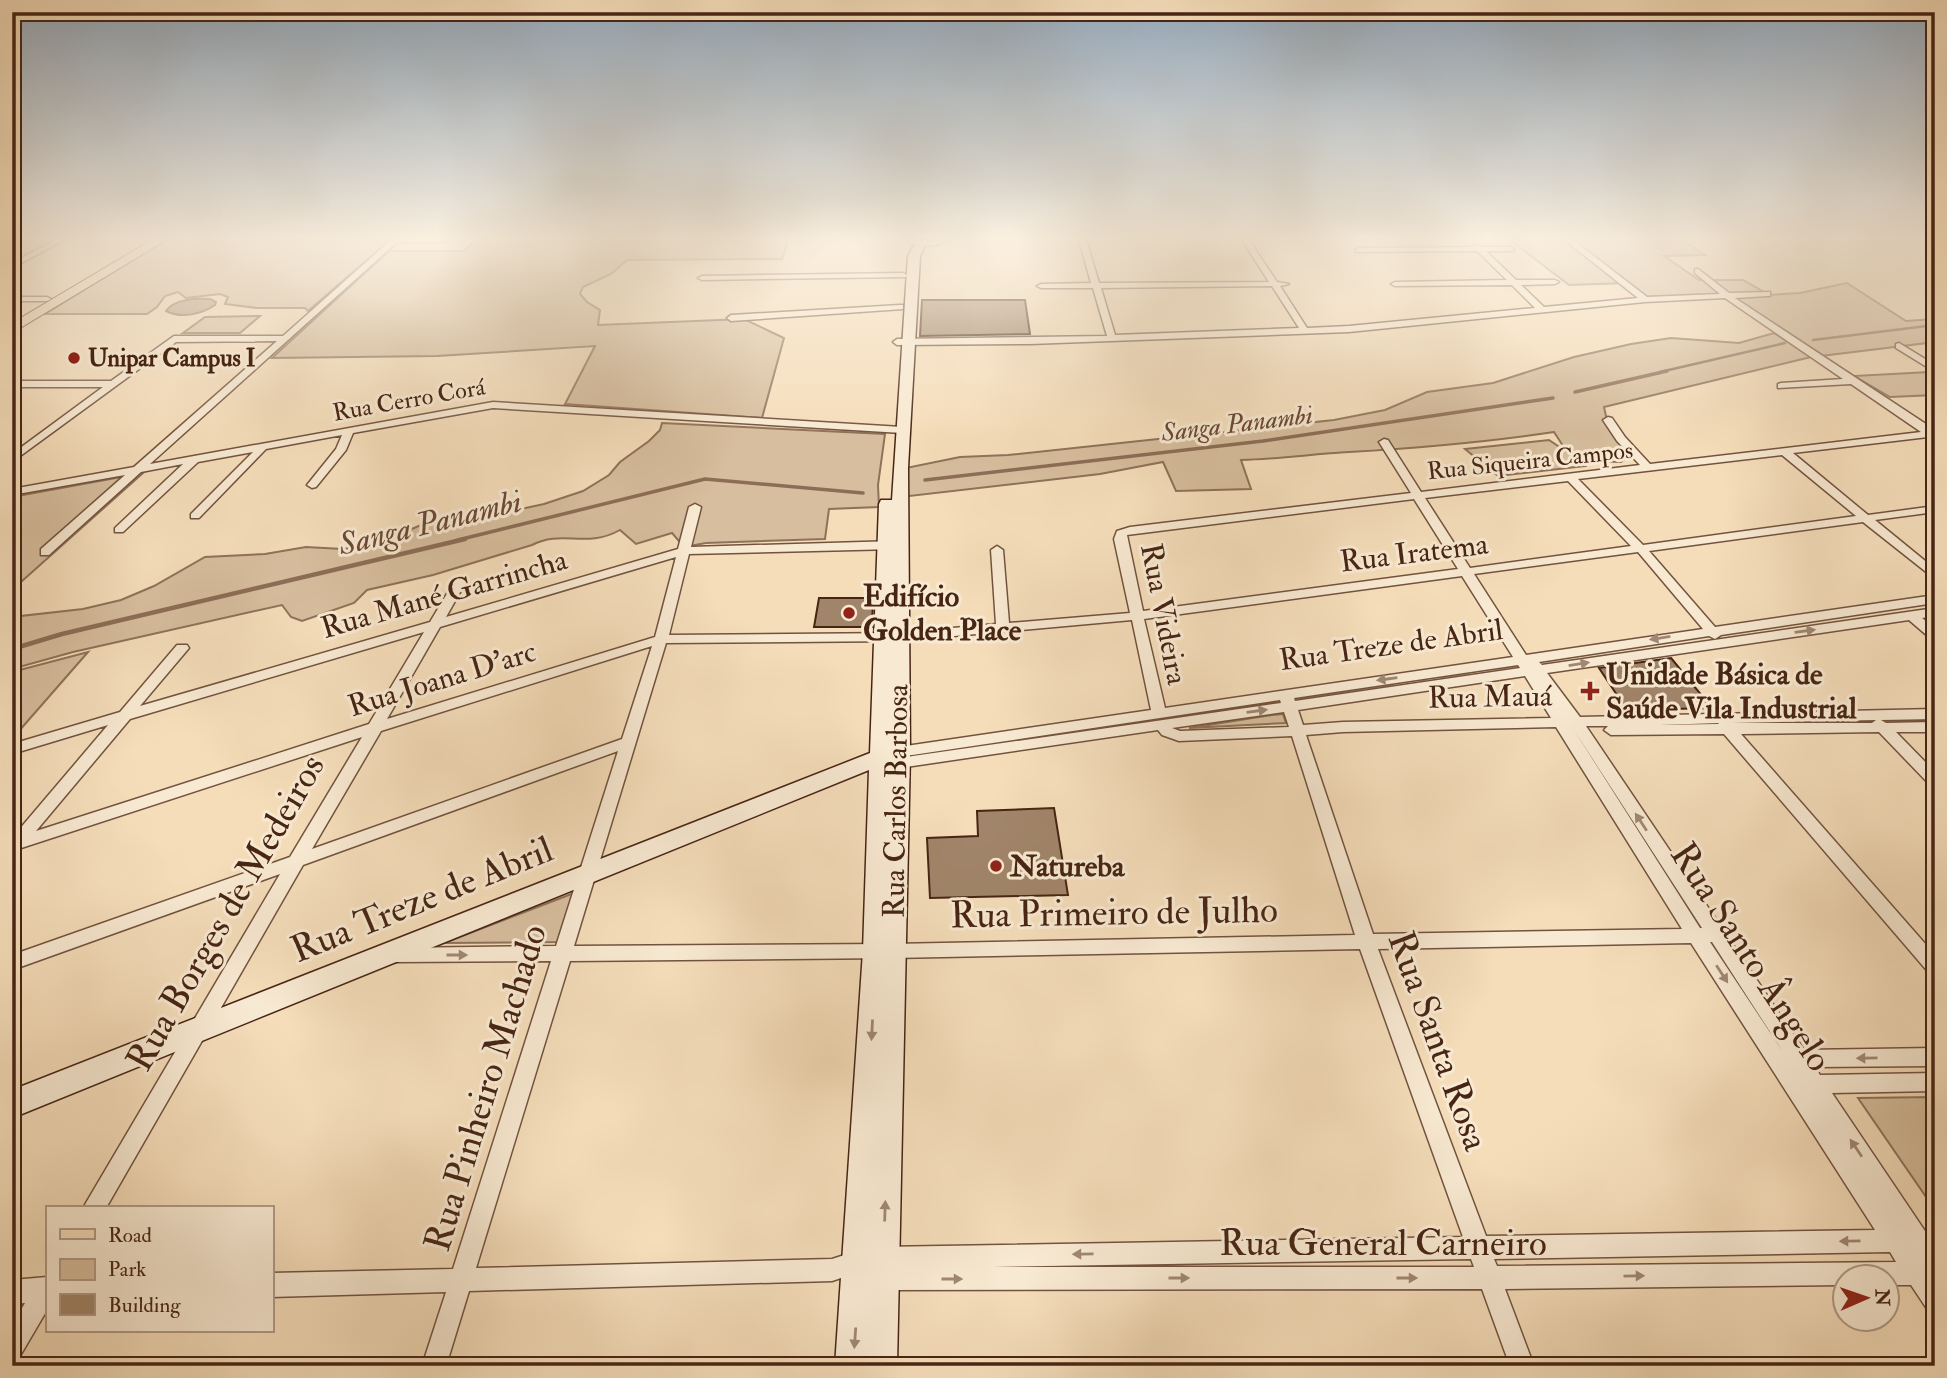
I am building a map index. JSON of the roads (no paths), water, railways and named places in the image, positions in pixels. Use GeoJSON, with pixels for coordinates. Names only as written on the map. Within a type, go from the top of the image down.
{"type":"FeatureCollection","features":[{"type":"Feature","properties":{"kind":"main road"},"geometry":{"type":"LineString","coordinates":[[13,323],[46,304]]}},
{"type":"Feature","properties":{"kind":"street"},"geometry":{"type":"LineString","coordinates":[[45,552],[321,304]]}},
{"type":"Feature","properties":{"kind":"street","name":"Rua Carlos Barbosa"},"geometry":{"type":"LineString","coordinates":[[853,1366],[864,1269],[884,951],[884,760],[891,638],[896,430],[907,304]]}},
{"type":"Feature","properties":{"kind":"street"},"geometry":{"type":"LineString","coordinates":[[1103,304],[1112,338]]}},
{"type":"Feature","properties":{"kind":"street"},"geometry":{"type":"LineString","coordinates":[[1288,304],[1305,331]]}},
{"type":"Feature","properties":{"kind":"street"},"geometry":{"type":"LineString","coordinates":[[1299,304],[1316,330]]}},
{"type":"Feature","properties":{"kind":"street"},"geometry":{"type":"LineString","coordinates":[[1537,304],[1543,311]]}},
{"type":"Feature","properties":{"kind":"street"},"geometry":{"type":"LineString","coordinates":[[902,342],[1305,331],[1605,304]]}},
{"type":"Feature","properties":{"kind":"street"},"geometry":{"type":"LineString","coordinates":[[1739,304],[1933,435]]}},
{"type":"Feature","properties":{"kind":"street"},"geometry":{"type":"LineString","coordinates":[[731,318],[900,307]]}},
{"type":"Feature","properties":{"kind":"street","name":"Rua Carlos Barbosa"},"geometry":{"type":"LineString","coordinates":[[900,307],[902,342]]}},
{"type":"Feature","properties":{"kind":"street"},"geometry":{"type":"LineString","coordinates":[[12,459],[174,339],[282,338]]}},
{"type":"Feature","properties":{"kind":"street"},"geometry":{"type":"LineString","coordinates":[[1899,346],[1935,369]]}},
{"type":"Feature","properties":{"kind":"street"},"geometry":{"type":"LineString","coordinates":[[1781,386],[1853,381]]}},
{"type":"Feature","properties":{"kind":"street"},"geometry":{"type":"LineString","coordinates":[[12,384],[112,384]]}},
{"type":"Feature","properties":{"kind":"street","name":"Rua Cerro Corá"},"geometry":{"type":"LineString","coordinates":[[12,492],[493,405],[896,430]]}},
{"type":"Feature","properties":{"kind":"street"},"geometry":{"type":"LineString","coordinates":[[1608,420],[1621,439],[1649,469]]}},
{"type":"Feature","properties":{"kind":"street"},"geometry":{"type":"LineString","coordinates":[[312,485],[341,450],[348,432]]}},
{"type":"Feature","properties":{"kind":"street","name":"Rua Siqueira Campos"},"geometry":{"type":"LineString","coordinates":[[1130,530],[1933,435]]}},
{"type":"Feature","properties":{"kind":"street","name":"Rua Santo Ângelo"},"geometry":{"type":"LineString","coordinates":[[1384,442],[1466,573],[1571,726],[1705,935],[1778,1060],[1804,1084]]}},
{"type":"Feature","properties":{"kind":"street"},"geometry":{"type":"LineString","coordinates":[[195,516],[262,447]]}},
{"type":"Feature","properties":{"kind":"street"},"geometry":{"type":"LineString","coordinates":[[1785,452],[1935,575]]}},
{"type":"Feature","properties":{"kind":"street"},"geometry":{"type":"LineString","coordinates":[[120,530],[194,460]]}},
{"type":"Feature","properties":{"kind":"street"},"geometry":{"type":"LineString","coordinates":[[1572,478],[1641,550],[1723,643]]}},
{"type":"Feature","properties":{"kind":"street","name":"Rua Pinheiro Machado"},"geometry":{"type":"LineString","coordinates":[[434,1366],[661,639],[695,508]]}},
{"type":"Feature","properties":{"kind":"street","name":"Rua Iratema"},"geometry":{"type":"LineString","coordinates":[[891,638],[1136,616],[1935,509]]}},
{"type":"Feature","properties":{"kind":"street","name":"Rua Videira"},"geometry":{"type":"LineString","coordinates":[[1130,530],[1121,533],[1120,539],[1161,718]]}},
{"type":"Feature","properties":{"kind":"street","name":"Rua Mané Garrincha"},"geometry":{"type":"LineString","coordinates":[[12,749],[684,551],[892,545]]}},
{"type":"Feature","properties":{"kind":"street"},"geometry":{"type":"LineString","coordinates":[[997,550],[1003,628]]}},
{"type":"Feature","properties":{"kind":"street","name":"Rua Borges de Medeiros"},"geometry":{"type":"LineString","coordinates":[[95,1206],[301,858],[373,727],[461,580]]}},
{"type":"Feature","properties":{"kind":"street","name":"Rua Treze de Abril"},"geometry":{"type":"LineString","coordinates":[[1526,661],[1723,643],[1920,612],[1935,599]]}},
{"type":"Feature","properties":{"kind":"street"},"geometry":{"type":"LineString","coordinates":[[1920,612],[1935,635]]}},
{"type":"Feature","properties":{"kind":"street","name":"Rua Treze de Abril"},"geometry":{"type":"LineString","coordinates":[[12,1104],[389,955],[589,872],[884,760],[1287,700],[1710,631],[1920,612]]}},
{"type":"Feature","properties":{"kind":"street","name":"Rua Joana D'arc"},"geometry":{"type":"LineString","coordinates":[[14,846],[373,727],[661,639],[891,638]]}},
{"type":"Feature","properties":{"kind":"street"},"geometry":{"type":"LineString","coordinates":[[14,846],[182,648]]}},
{"type":"Feature","properties":{"kind":"street","name":"Rua Santa Rosa"},"geometry":{"type":"LineString","coordinates":[[1287,700],[1366,940],[1522,1366]]}},
{"type":"Feature","properties":{"kind":"street"},"geometry":{"type":"LineString","coordinates":[[1161,718],[1167,732],[1179,736],[1723,723],[1868,714],[1935,713]]}},
{"type":"Feature","properties":{"kind":"street"},"geometry":{"type":"LineString","coordinates":[[1868,714],[1935,781]]}},
{"type":"Feature","properties":{"kind":"street"},"geometry":{"type":"LineString","coordinates":[[1723,723],[1935,727]]}},
{"type":"Feature","properties":{"kind":"street"},"geometry":{"type":"LineString","coordinates":[[1723,723],[1935,968]]}},
{"type":"Feature","properties":{"kind":"street"},"geometry":{"type":"LineString","coordinates":[[12,963],[627,743]]}},
{"type":"Feature","properties":{"kind":"street","name":"Rua Santo Ângelo"},"geometry":{"type":"LineString","coordinates":[[1705,935],[1798,1059],[1804,1084]]}},
{"type":"Feature","properties":{"kind":"street","name":"Rua Primeiro de Julho"},"geometry":{"type":"LineString","coordinates":[[389,955],[563,956],[1705,935]]}},
{"type":"Feature","properties":{"kind":"street"},"geometry":{"type":"LineString","coordinates":[[1778,1060],[1935,1057]]}},
{"type":"Feature","properties":{"kind":"street"},"geometry":{"type":"LineString","coordinates":[[1804,1084],[1935,1082]]}},
{"type":"Feature","properties":{"kind":"street"},"geometry":{"type":"LineString","coordinates":[[1804,1084],[1929,1271],[1935,1301]]}},
{"type":"Feature","properties":{"kind":"street"},"geometry":{"type":"LineString","coordinates":[[864,1269],[1477,1247],[1906,1240]]}},
{"type":"Feature","properties":{"kind":"street","name":"Rua Carlos Barbosa"},"geometry":{"type":"LineString","coordinates":[[864,1269],[879,1366]]}},
{"type":"Feature","properties":{"kind":"street","name":"Rua General Carneiro"},"geometry":{"type":"LineString","coordinates":[[273,1285],[864,1269],[1489,1278],[1929,1271]]}},
{"type":"Feature","properties":{"kind":"street"},"geometry":{"type":"LineString","coordinates":[[12,1292],[46,1289]]}},
{"type":"Feature","properties":{"kind":"street"},"geometry":{"type":"LineString","coordinates":[[12,1348],[46,1291]]}},
{"type":"Feature","properties":{"kind":"waterway","name":"Sanga Panambi"},"geometry":{"type":"LineString","coordinates":[[1813,340],[1935,325]]}},
{"type":"Feature","properties":{"kind":"waterway","name":"Sanga Panambi"},"geometry":{"type":"LineString","coordinates":[[1660,372],[1785,343]]}},
{"type":"Feature","properties":{"kind":"waterway","name":"Sanga Panambi"},"geometry":{"type":"LineString","coordinates":[[1575,392],[1667,371]]}},
{"type":"Feature","properties":{"kind":"waterway","name":"Sanga Panambi"},"geometry":{"type":"LineString","coordinates":[[925,480],[1263,441],[1553,398]]}},
{"type":"Feature","properties":{"kind":"waterway","name":"Sanga Panambi"},"geometry":{"type":"LineString","coordinates":[[458,540],[705,479],[863,493]]}},
{"type":"Feature","properties":{"kind":"waterway","name":"Sanga Panambi"},"geometry":{"type":"LineString","coordinates":[[12,649],[62,634],[465,539]]}},
{"type":"Feature","properties":{"kind":"place","name":"Unipar Campus I"},"geometry":{"type":"Point","coordinates":[74,358]}},
{"type":"Feature","properties":{"kind":"place","name":"Edifício Golden Place"},"geometry":{"type":"Point","coordinates":[849,613]}},
{"type":"Feature","properties":{"kind":"place","name":"Unidade Básica de Saúde Vila Industrial"},"geometry":{"type":"Point","coordinates":[1590,691]}},
{"type":"Feature","properties":{"kind":"place","name":"Natureba"},"geometry":{"type":"Point","coordinates":[996,866]}}]}
